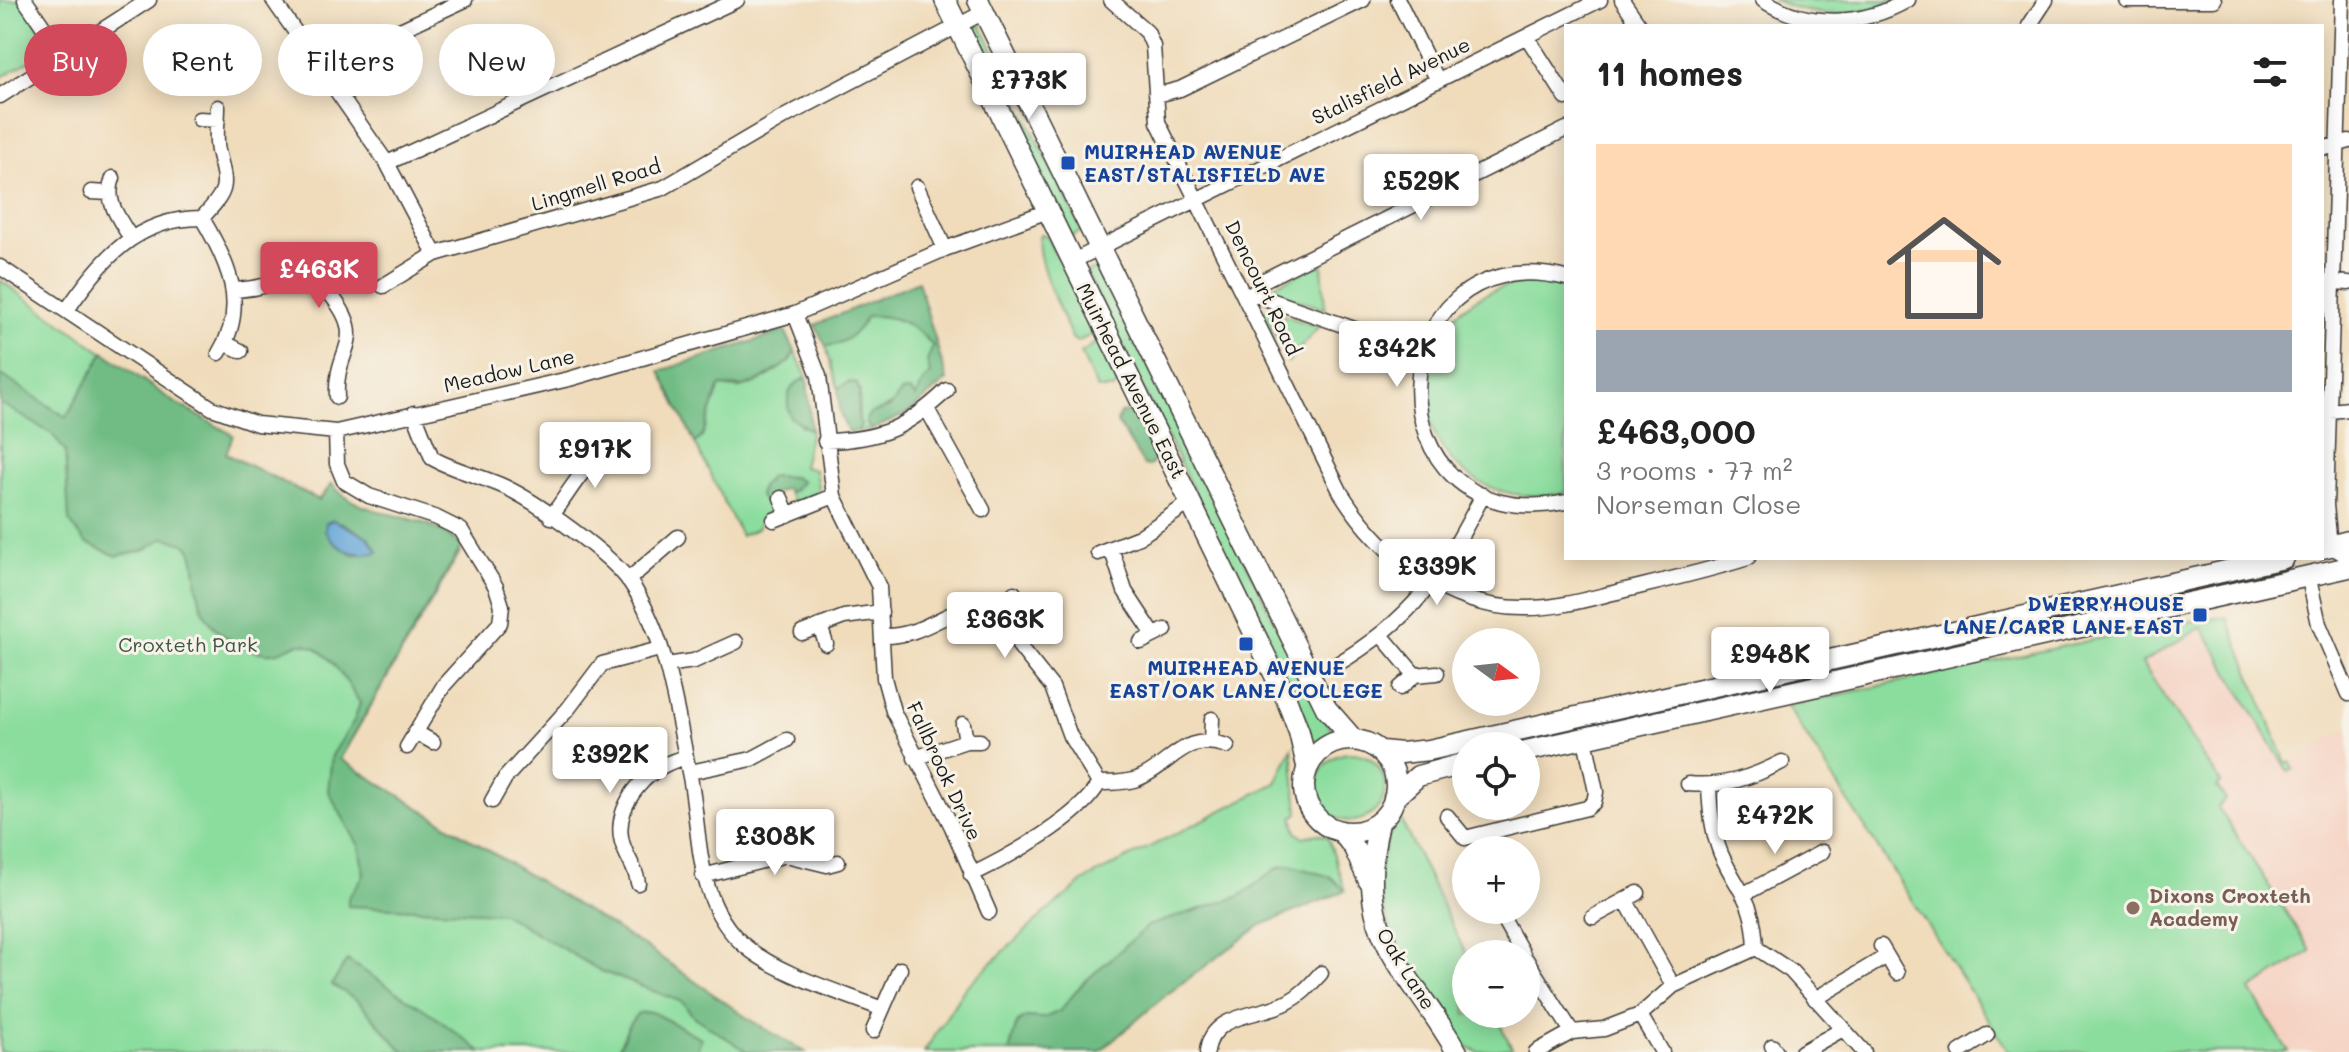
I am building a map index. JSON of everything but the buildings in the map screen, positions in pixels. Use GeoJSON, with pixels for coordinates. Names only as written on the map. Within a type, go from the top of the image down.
{"type":"FeatureCollection","features":[{"type":"Feature","properties":{"kind":"street"},"geometry":{"type":"LineString","coordinates":[[25,0],[41,24]]}},
{"type":"Feature","properties":{"kind":"street"},"geometry":{"type":"LineString","coordinates":[[113,24],[149,0]]}},
{"type":"Feature","properties":{"kind":"street"},"geometry":{"type":"LineString","coordinates":[[273,0],[290,24]]}},
{"type":"Feature","properties":{"kind":"street"},"geometry":{"type":"LineString","coordinates":[[413,24],[465,0]]}},
{"type":"Feature","properties":{"kind":"street"},"geometry":{"type":"LineString","coordinates":[[387,163],[737,0]]}},
{"type":"Feature","properties":{"kind":"street","name":"Muirhead Avenue East"},"geometry":{"type":"LineString","coordinates":[[945,0],[1286,698],[1307,766]]}},
{"type":"Feature","properties":{"kind":"street","name":"Dencourt Road"},"geometry":{"type":"LineString","coordinates":[[1111,0],[1147,32],[1153,46],[1158,122],[1249,295],[1341,493],[1359,521],[1406,567],[1434,583],[1484,604],[1535,608],[1586,599],[1740,560]]}},
{"type":"Feature","properties":{"kind":"street"},"geometry":{"type":"LineString","coordinates":[[1157,95],[1180,89],[1335,6],[1363,0]]}},
{"type":"Feature","properties":{"kind":"street"},"geometry":{"type":"LineString","coordinates":[[1398,0],[1438,81]]}},
{"type":"Feature","properties":{"kind":"street","name":"Stalisfield Avenue"},"geometry":{"type":"LineString","coordinates":[[1071,262],[1600,0]]}},
{"type":"Feature","properties":{"kind":"street"},"geometry":{"type":"LineString","coordinates":[[1622,0],[1639,24]]}},
{"type":"Feature","properties":{"kind":"street"},"geometry":{"type":"LineString","coordinates":[[1763,0],[1805,18],[1842,21],[1880,14],[1908,0]]}},
{"type":"Feature","properties":{"kind":"street"},"geometry":{"type":"LineString","coordinates":[[2030,24],[2046,0]]}},
{"type":"Feature","properties":{"kind":"street"},"geometry":{"type":"LineString","coordinates":[[2126,0],[2214,0]]}},
{"type":"Feature","properties":{"kind":"street"},"geometry":{"type":"LineString","coordinates":[[2342,0],[2343,143],[2328,282],[2326,505],[2334,545],[2349,557]]}},
{"type":"Feature","properties":{"kind":"street","name":"Muirhead Avenue East"},"geometry":{"type":"LineString","coordinates":[[981,6],[1326,708],[1354,740]]}},
{"type":"Feature","properties":{"kind":"street","name":"Lingmell Road"},"geometry":{"type":"LineString","coordinates":[[383,286],[435,254],[663,188],[784,117],[958,25],[981,6]]}},
{"type":"Feature","properties":{"kind":"street"},"geometry":{"type":"LineString","coordinates":[[1527,37],[1564,95]]}},
{"type":"Feature","properties":{"kind":"street"},"geometry":{"type":"LineString","coordinates":[[0,96],[24,81]]}},
{"type":"Feature","properties":{"kind":"street"},"geometry":{"type":"LineString","coordinates":[[340,96],[387,163],[435,254]]}},
{"type":"Feature","properties":{"kind":"street"},"geometry":{"type":"LineString","coordinates":[[67,310],[101,262],[130,237],[170,222],[202,218],[217,202],[226,179],[218,150],[218,113],[199,119]]}},
{"type":"Feature","properties":{"kind":"street"},"geometry":{"type":"LineString","coordinates":[[1421,352],[1249,295],[1264,280],[1564,130]]}},
{"type":"Feature","properties":{"kind":"street"},"geometry":{"type":"LineString","coordinates":[[113,178],[109,193],[130,237]]}},
{"type":"Feature","properties":{"kind":"street"},"geometry":{"type":"LineString","coordinates":[[917,187],[945,249]]}},
{"type":"Feature","properties":{"kind":"street"},"geometry":{"type":"LineString","coordinates":[[91,192],[109,193]]}},
{"type":"Feature","properties":{"kind":"street","name":"Meadow Lane"},"geometry":{"type":"LineString","coordinates":[[0,267],[212,408],[257,424],[336,432],[569,379],[795,314],[945,249],[1048,211]]}},
{"type":"Feature","properties":{"kind":"street"},"geometry":{"type":"LineString","coordinates":[[202,218],[236,290],[234,319],[222,348],[241,351]]}},
{"type":"Feature","properties":{"kind":"street"},"geometry":{"type":"LineString","coordinates":[[236,290],[261,287],[295,272],[314,277],[321,283],[342,309],[349,327],[349,347],[336,390],[320,380]]}},
{"type":"Feature","properties":{"kind":"street"},"geometry":{"type":"LineString","coordinates":[[1564,278],[1535,273],[1495,279],[1480,286],[1444,314],[1421,352],[1417,403],[1426,437],[1450,470],[1483,495],[1529,506],[1564,502]]}},
{"type":"Feature","properties":{"kind":"street"},"geometry":{"type":"LineString","coordinates":[[2328,282],[2349,283]]}},
{"type":"Feature","properties":{"kind":"street","name":"Fallbrook Drive"},"geometry":{"type":"LineString","coordinates":[[795,314],[819,376],[834,496],[875,576],[887,692],[989,912]]}},
{"type":"Feature","properties":{"kind":"street"},"geometry":{"type":"LineString","coordinates":[[825,441],[876,437],[927,409],[947,390]]}},
{"type":"Feature","properties":{"kind":"street"},"geometry":{"type":"LineString","coordinates":[[927,409],[946,438],[958,471],[979,505],[961,509]]}},
{"type":"Feature","properties":{"kind":"street"},"geometry":{"type":"LineString","coordinates":[[2325,412],[2349,409]]}},
{"type":"Feature","properties":{"kind":"street"},"geometry":{"type":"LineString","coordinates":[[414,413],[432,458],[505,487],[551,517],[595,549],[628,580],[650,616],[666,665],[688,765],[703,876],[724,923],[747,948],[779,966],[882,1009]]}},
{"type":"Feature","properties":{"kind":"street"},"geometry":{"type":"LineString","coordinates":[[336,432],[337,464],[344,481],[369,496],[437,518],[461,530],[500,596],[500,623],[444,685],[407,747]]}},
{"type":"Feature","properties":{"kind":"street"},"geometry":{"type":"LineString","coordinates":[[551,517],[597,456],[616,442],[630,442]]}},
{"type":"Feature","properties":{"kind":"street"},"geometry":{"type":"LineString","coordinates":[[1334,666],[1382,636],[1434,583],[1483,495]]}},
{"type":"Feature","properties":{"kind":"street"},"geometry":{"type":"LineString","coordinates":[[781,498],[781,517],[834,496]]}},
{"type":"Feature","properties":{"kind":"street"},"geometry":{"type":"LineString","coordinates":[[1153,636],[1105,552],[1139,537],[1191,502]]}},
{"type":"Feature","properties":{"kind":"street"},"geometry":{"type":"LineString","coordinates":[[628,580],[678,537]]}},
{"type":"Feature","properties":{"kind":"street"},"geometry":{"type":"LineString","coordinates":[[1452,767],[1418,776],[1394,798],[1379,823],[1354,832],[1326,826],[1314,815],[1305,798],[1307,766],[1325,746],[1354,740],[1382,751],[1401,753],[1429,750],[2275,560]]}},
{"type":"Feature","properties":{"kind":"street"},"geometry":{"type":"LineString","coordinates":[[2281,560],[2309,579],[2319,624],[2349,694]]}},
{"type":"Feature","properties":{"kind":"street"},"geometry":{"type":"LineString","coordinates":[[2309,579],[2323,560]]}},
{"type":"Feature","properties":{"kind":"street"},"geometry":{"type":"LineString","coordinates":[[1540,748],[2309,579],[2349,567]]}},
{"type":"Feature","properties":{"kind":"street"},"geometry":{"type":"LineString","coordinates":[[1003,609],[1014,593]]}},
{"type":"Feature","properties":{"kind":"street"},"geometry":{"type":"LineString","coordinates":[[882,636],[913,634],[961,609],[1003,609]]}},
{"type":"Feature","properties":{"kind":"street"},"geometry":{"type":"LineString","coordinates":[[1003,609],[1020,647],[1052,687],[1070,736],[1099,783]]}},
{"type":"Feature","properties":{"kind":"street"},"geometry":{"type":"LineString","coordinates":[[802,633],[844,617],[881,612]]}},
{"type":"Feature","properties":{"kind":"street"},"geometry":{"type":"LineString","coordinates":[[820,626],[826,644]]}},
{"type":"Feature","properties":{"kind":"street"},"geometry":{"type":"LineString","coordinates":[[1382,636],[1415,675]]}},
{"type":"Feature","properties":{"kind":"street"},"geometry":{"type":"LineString","coordinates":[[666,665],[694,661],[736,642]]}},
{"type":"Feature","properties":{"kind":"street"},"geometry":{"type":"LineString","coordinates":[[500,798],[505,778],[568,709],[602,664],[660,649]]}},
{"type":"Feature","properties":{"kind":"street"},"geometry":{"type":"LineString","coordinates":[[1400,688],[1415,675],[1437,673]]}},
{"type":"Feature","properties":{"kind":"street"},"geometry":{"type":"LineString","coordinates":[[1211,741],[1212,719]]}},
{"type":"Feature","properties":{"kind":"street"},"geometry":{"type":"LineString","coordinates":[[915,758],[973,741],[963,724]]}},
{"type":"Feature","properties":{"kind":"street"},"geometry":{"type":"LineString","coordinates":[[415,732],[433,742]]}},
{"type":"Feature","properties":{"kind":"street"},"geometry":{"type":"LineString","coordinates":[[1447,816],[1465,838],[1587,808],[1594,802],[1596,792],[1585,739]]}},
{"type":"Feature","properties":{"kind":"street"},"geometry":{"type":"LineString","coordinates":[[638,883],[636,868],[622,843],[622,814],[658,766],[752,759],[787,740]]}},
{"type":"Feature","properties":{"kind":"street"},"geometry":{"type":"LineString","coordinates":[[971,875],[997,863],[1071,815],[1099,783],[1135,780],[1185,746],[1211,741],[1227,746]]}},
{"type":"Feature","properties":{"kind":"street"},"geometry":{"type":"LineString","coordinates":[[1382,751],[1393,771],[1394,798]]}},
{"type":"Feature","properties":{"kind":"street"},"geometry":{"type":"LineString","coordinates":[[1688,784],[1709,786],[1751,778],[1782,762]]}},
{"type":"Feature","properties":{"kind":"street"},"geometry":{"type":"LineString","coordinates":[[1709,786],[1711,824],[1722,856],[1746,893],[1755,924],[1756,948]]}},
{"type":"Feature","properties":{"kind":"street","name":"Oak Lane"},"geometry":{"type":"LineString","coordinates":[[1369,881],[1379,823]]}},
{"type":"Feature","properties":{"kind":"street","name":"Oak Lane"},"geometry":{"type":"LineString","coordinates":[[1341,831],[1354,848],[1369,881],[1381,934],[1457,1052]]}},
{"type":"Feature","properties":{"kind":"street"},"geometry":{"type":"LineString","coordinates":[[1746,893],[1822,852]]}},
{"type":"Feature","properties":{"kind":"street"},"geometry":{"type":"LineString","coordinates":[[703,876],[786,855],[827,865],[838,862]]}},
{"type":"Feature","properties":{"kind":"street"},"geometry":{"type":"LineString","coordinates":[[1593,917],[1632,897],[1673,986]]}},
{"type":"Feature","properties":{"kind":"street"},"geometry":{"type":"LineString","coordinates":[[1536,1052],[1572,1032],[1604,1029],[1640,1015],[1673,986],[1756,948]]}},
{"type":"Feature","properties":{"kind":"street"},"geometry":{"type":"LineString","coordinates":[[1756,948],[1791,971],[1864,1052]]}},
{"type":"Feature","properties":{"kind":"street"},"geometry":{"type":"LineString","coordinates":[[1815,999],[1884,951],[1897,973]]}},
{"type":"Feature","properties":{"kind":"street"},"geometry":{"type":"LineString","coordinates":[[873,1031],[900,969]]}},
{"type":"Feature","properties":{"kind":"street"},"geometry":{"type":"LineString","coordinates":[[1207,1052],[1209,1038],[1218,1029],[1238,1017],[1284,1005],[1301,995],[1321,973]]}},
{"type":"Feature","properties":{"kind":"street"},"geometry":{"type":"LineString","coordinates":[[1540,980],[1572,1032]]}},
{"type":"Feature","properties":{"kind":"street"},"geometry":{"type":"LineString","coordinates":[[1640,1015],[1662,1052]]}},
{"type":"Feature","properties":{"kind":"street"},"geometry":{"type":"LineString","coordinates":[[1802,1052],[1843,1029]]}},
{"type":"Feature","properties":{"kind":"street"},"geometry":{"type":"LineString","coordinates":[[1960,1052],[1987,1035]]}},
{"type":"Feature","properties":{"kind":"shaded area","name":"Dixons Croxteth Academy"},"geometry":{"type":"Polygon","coordinates":[[[2227,617],[2287,764],[2349,727],[2349,1052],[2009,1052],[1787,706],[2161,625],[2227,617]]]}},
{"type":"Feature","properties":{"kind":"green space"},"geometry":{"type":"Polygon","coordinates":[[[0,0],[21,0],[37,24],[24,24],[24,64],[0,78],[0,0]]]}},
{"type":"Feature","properties":{"kind":"green space"},"geometry":{"type":"Polygon","coordinates":[[[1772,0],[1898,0],[1849,13],[1821,14],[1772,0]]]}},
{"type":"Feature","properties":{"kind":"green space"},"geometry":{"type":"Polygon","coordinates":[[[981,25],[1082,231],[1070,237],[969,31],[981,25]]]}},
{"type":"Feature","properties":{"kind":"green space"},"geometry":{"type":"Polygon","coordinates":[[[1040,234],[1046,235],[1056,256],[1060,256],[1097,332],[1077,342],[1072,338],[1044,270],[1038,243],[1040,234]]]}},
{"type":"Feature","properties":{"kind":"green space"},"geometry":{"type":"Polygon","coordinates":[[[1322,263],[1325,309],[1275,292],[1275,285],[1322,263]]]}},
{"type":"Feature","properties":{"kind":"green space"},"geometry":{"type":"Polygon","coordinates":[[[1101,266],[1317,708],[1337,737],[1312,752],[1305,717],[1086,272],[1101,266]]]}},
{"type":"Feature","properties":{"kind":"green space","name":"Croxteth Park"},"geometry":{"type":"Polygon","coordinates":[[[0,280],[172,401],[233,435],[226,454],[319,500],[332,484],[360,505],[432,526],[461,547],[340,759],[650,950],[750,1020],[805,1052],[0,1052],[0,280]]]}},
{"type":"Feature","properties":{"kind":"green space"},"geometry":{"type":"Polygon","coordinates":[[[918,281],[947,380],[908,413],[871,430],[866,422],[869,414],[890,407],[901,392],[910,391],[916,397],[930,374],[927,361],[933,346],[912,327],[887,317],[867,316],[850,337],[826,346],[815,325],[918,281]]]}},
{"type":"Feature","properties":{"kind":"green space"},"geometry":{"type":"Polygon","coordinates":[[[1535,281],[1564,286],[1564,493],[1510,493],[1467,474],[1439,443],[1426,404],[1429,362],[1447,325],[1483,296],[1535,281]]]}},
{"type":"Feature","properties":{"kind":"green space"},"geometry":{"type":"Polygon","coordinates":[[[1267,310],[1319,327],[1288,362],[1263,312],[1267,310]]]}},
{"type":"Feature","properties":{"kind":"green space"},"geometry":{"type":"Polygon","coordinates":[[[867,316],[895,319],[912,327],[926,339],[933,346],[931,374],[919,388],[916,398],[911,391],[901,392],[896,402],[867,417],[871,430],[858,431],[860,391],[850,382],[838,388],[826,346],[850,337],[867,316]]]}},
{"type":"Feature","properties":{"kind":"green space"},"geometry":{"type":"Polygon","coordinates":[[[785,331],[795,351],[789,362],[761,380],[743,387],[720,386],[702,437],[695,443],[660,371],[785,331]]]}},
{"type":"Feature","properties":{"kind":"green space"},"geometry":{"type":"Polygon","coordinates":[[[1097,342],[1104,345],[1124,386],[1119,383],[1113,389],[1097,389],[1081,353],[1097,342]]]}},
{"type":"Feature","properties":{"kind":"green space"},"geometry":{"type":"Polygon","coordinates":[[[795,351],[807,378],[802,380],[800,425],[811,430],[803,467],[815,470],[819,492],[794,502],[788,493],[795,490],[765,481],[760,496],[766,504],[775,503],[774,509],[760,520],[757,529],[741,536],[695,443],[702,437],[720,386],[740,388],[755,383],[779,369],[795,351]]]}},
{"type":"Feature","properties":{"kind":"green space"},"geometry":{"type":"Polygon","coordinates":[[[104,352],[172,401],[233,435],[226,454],[319,500],[332,484],[360,505],[432,526],[448,535],[461,547],[340,759],[650,950],[750,1020],[805,1052],[748,1052],[694,1017],[682,1002],[601,971],[502,913],[348,906],[348,898],[364,875],[359,846],[328,791],[332,755],[354,721],[360,703],[335,666],[319,650],[298,644],[278,652],[258,652],[226,637],[213,626],[200,600],[192,552],[187,545],[164,538],[144,550],[117,556],[86,543],[69,521],[65,451],[52,434],[0,403],[0,374],[66,417],[104,352]],[[341,522],[336,541],[353,555],[378,551],[368,537],[341,522]]]}},
{"type":"Feature","properties":{"kind":"green space"},"geometry":{"type":"Polygon","coordinates":[[[807,378],[811,430],[790,417],[788,404],[792,388],[807,378]]]}},
{"type":"Feature","properties":{"kind":"green space"},"geometry":{"type":"Polygon","coordinates":[[[850,382],[857,384],[859,389],[858,415],[861,424],[858,431],[848,432],[840,414],[838,388],[850,382]]]}},
{"type":"Feature","properties":{"kind":"green space"},"geometry":{"type":"Polygon","coordinates":[[[1135,411],[1154,448],[1156,459],[1150,466],[1144,465],[1117,422],[1120,413],[1135,411]]]}},
{"type":"Feature","properties":{"kind":"green space"},"geometry":{"type":"Polygon","coordinates":[[[771,476],[793,477],[802,482],[788,493],[786,488],[772,494],[775,503],[766,504],[759,496],[761,487],[771,476]]]}},
{"type":"Feature","properties":{"kind":"green space"},"geometry":{"type":"Polygon","coordinates":[[[2276,573],[2277,576],[1540,742],[1540,735],[2146,595],[2201,589],[2276,573]]]}},
{"type":"Feature","properties":{"kind":"green space","name":"Dixons Croxteth Academy"},"geometry":{"type":"Polygon","coordinates":[[[2227,617],[2286,763],[2290,762],[2294,769],[2288,772],[2202,627],[2142,663],[2221,783],[2217,787],[2226,800],[2218,807],[2311,951],[2250,990],[2289,1052],[2009,1052],[1787,706],[2161,625],[2227,617]]]}},
{"type":"Feature","properties":{"kind":"green space"},"geometry":{"type":"Polygon","coordinates":[[[1292,748],[1298,813],[1293,817],[1297,833],[1303,837],[1318,834],[1328,837],[1345,891],[1261,925],[1166,995],[1099,1052],[924,1052],[965,988],[1046,912],[1088,878],[1276,783],[1292,748]]]}},
{"type":"Feature","properties":{"kind":"green space"},"geometry":{"type":"Polygon","coordinates":[[[1351,753],[1375,763],[1385,787],[1375,811],[1351,821],[1327,811],[1317,787],[1327,763],[1351,753]]]}},
{"type":"Feature","properties":{"kind":"green space"},"geometry":{"type":"Polygon","coordinates":[[[1398,814],[1459,940],[1452,940],[1452,1027],[1392,933],[1379,882],[1384,852],[1398,814]]]}},
{"type":"Feature","properties":{"kind":"green space"},"geometry":{"type":"Polygon","coordinates":[[[1290,865],[1331,877],[1345,891],[1261,925],[1166,995],[1099,1052],[1009,1052],[1017,1023],[1026,1017],[1044,1018],[1060,1011],[1082,984],[1148,926],[1240,896],[1279,867],[1290,865]]]}},
{"type":"Feature","properties":{"kind":"green space"},"geometry":{"type":"Polygon","coordinates":[[[347,960],[430,1013],[482,1052],[407,1052],[400,1048],[358,1001],[332,985],[347,960]]]}},
{"type":"Feature","properties":{"kind":"green space"},"geometry":{"type":"Polygon","coordinates":[[[652,1012],[701,1038],[697,1052],[617,1052],[629,1024],[638,1013],[652,1012]]]}},
{"type":"Feature","properties":{"kind":"green space"},"geometry":{"type":"Polygon","coordinates":[[[1452,1028],[1502,1028],[1512,1048],[1478,1052],[1464,1045],[1452,1028]]]}},
{"type":"Feature","properties":{"kind":"water"},"geometry":{"type":"Polygon","coordinates":[[[333,520],[368,537],[378,552],[362,554],[341,548],[325,531],[326,523],[333,520]]]}},
{"type":"Feature","properties":{"kind":"place","name":"MUIRHEAD AVENUE EAST/STALISFIELD AVE"},"geometry":{"type":"Point","coordinates":[1068,163]}},
{"type":"Feature","properties":{"kind":"place","name":"DWERRYHOUSE LANE/CARR LANE EAST"},"geometry":{"type":"Point","coordinates":[2200,615]}},
{"type":"Feature","properties":{"kind":"place","name":"MUIRHEAD AVENUE EAST/OAK LANE/COLLEGE"},"geometry":{"type":"Point","coordinates":[1246,644]}},
{"type":"Feature","properties":{"kind":"place","name":"Dixons Croxteth Academy"},"geometry":{"type":"Point","coordinates":[2133,908]}}]}
